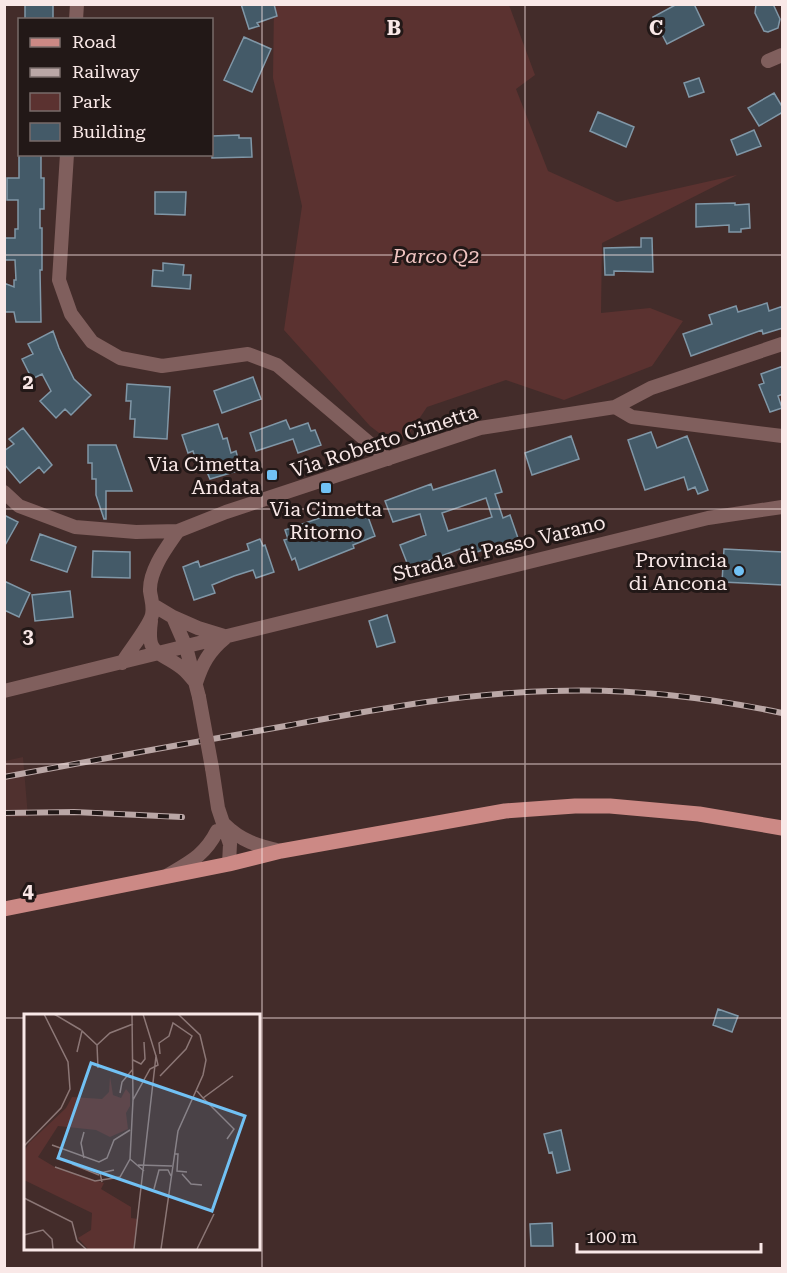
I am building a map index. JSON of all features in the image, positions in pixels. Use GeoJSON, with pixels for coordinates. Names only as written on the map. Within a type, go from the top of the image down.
{"type":"FeatureCollection","features":[{"type":"Feature","properties":{"kind":"main road"},"geometry":{"type":"LineString","coordinates":[[4,909],[229,864],[281,851],[476,815],[575,806],[655,810],[783,828]]}},
{"type":"Feature","properties":{"kind":"street"},"geometry":{"type":"LineString","coordinates":[[768,61],[783,55]]}},
{"type":"Feature","properties":{"kind":"street"},"geometry":{"type":"LineString","coordinates":[[66,156],[59,280],[71,314],[92,342],[120,358],[162,366],[248,354],[277,365],[388,459]]}},
{"type":"Feature","properties":{"kind":"street"},"geometry":{"type":"LineString","coordinates":[[615,407],[651,388],[783,344]]}},
{"type":"Feature","properties":{"kind":"street"},"geometry":{"type":"LineString","coordinates":[[615,407],[632,417],[783,436]]}},
{"type":"Feature","properties":{"kind":"street","name":"Via Roberto Cimetta"},"geometry":{"type":"LineString","coordinates":[[178,531],[226,512],[480,428],[615,407]]}},
{"type":"Feature","properties":{"kind":"street"},"geometry":{"type":"LineString","coordinates":[[4,492],[19,506],[75,527],[136,532],[178,531]]}},
{"type":"Feature","properties":{"kind":"street","name":"Strada di Passo Varano"},"geometry":{"type":"LineString","coordinates":[[4,691],[708,518],[783,507]]}},
{"type":"Feature","properties":{"kind":"street"},"geometry":{"type":"LineString","coordinates":[[178,531],[153,574],[150,589],[152,611],[149,639],[158,655],[182,668],[196,683]]}},
{"type":"Feature","properties":{"kind":"street"},"geometry":{"type":"LineString","coordinates":[[122,663],[152,611]]}},
{"type":"Feature","properties":{"kind":"street","name":"Strada di Passo Varano"},"geometry":{"type":"LineString","coordinates":[[152,611],[226,636]]}},
{"type":"Feature","properties":{"kind":"street"},"geometry":{"type":"LineString","coordinates":[[173,617],[186,647],[200,698],[219,820],[220,848],[229,864]]}},
{"type":"Feature","properties":{"kind":"street"},"geometry":{"type":"LineString","coordinates":[[196,683],[203,662],[214,646],[226,636]]}},
{"type":"Feature","properties":{"kind":"street"},"geometry":{"type":"LineString","coordinates":[[219,820],[236,836],[254,845],[281,851]]}},
{"type":"Feature","properties":{"kind":"street"},"geometry":{"type":"LineString","coordinates":[[168,875],[200,855],[209,846],[219,820]]}},
{"type":"Feature","properties":{"kind":"shaded area"},"geometry":{"type":"Polygon","coordinates":[[[23,757],[28,817],[5,817],[5,761],[23,757]]]}},
{"type":"Feature","properties":{"kind":"green space","name":"Parco Q2"},"geometry":{"type":"Polygon","coordinates":[[[274,5],[509,5],[535,75],[516,89],[548,171],[617,202],[737,175],[602,243],[601,313],[650,308],[683,321],[652,366],[564,400],[506,380],[427,407],[409,434],[391,442],[370,426],[284,330],[302,206],[273,78],[274,5]]]}},
{"type":"Feature","properties":{"kind":"building"},"geometry":{"type":"Polygon","coordinates":[[[25,4],[53,4],[53,18],[25,18],[25,4]]]}},
{"type":"Feature","properties":{"kind":"building"},"geometry":{"type":"Polygon","coordinates":[[[241,4],[274,4],[277,16],[257,23],[259,26],[249,29],[241,4]]]}},
{"type":"Feature","properties":{"kind":"building"},"geometry":{"type":"Polygon","coordinates":[[[677,4],[694,4],[704,25],[667,44],[653,17],[677,4]]]}},
{"type":"Feature","properties":{"kind":"building"},"geometry":{"type":"Polygon","coordinates":[[[756,4],[773,4],[780,19],[778,28],[768,32],[764,31],[755,13],[756,4]]]}},
{"type":"Feature","properties":{"kind":"building"},"geometry":{"type":"Polygon","coordinates":[[[244,37],[271,49],[252,92],[224,80],[244,37]]]}},
{"type":"Feature","properties":{"kind":"building"},"geometry":{"type":"Polygon","coordinates":[[[699,78],[704,92],[689,97],[684,83],[699,78]]]}},
{"type":"Feature","properties":{"kind":"building"},"geometry":{"type":"Polygon","coordinates":[[[774,93],[783,112],[759,126],[748,108],[774,93]]]}},
{"type":"Feature","properties":{"kind":"building"},"geometry":{"type":"Polygon","coordinates":[[[598,112],[634,127],[626,147],[590,131],[598,112]]]}},
{"type":"Feature","properties":{"kind":"building"},"geometry":{"type":"Polygon","coordinates":[[[754,130],[761,146],[737,155],[731,140],[754,130]]]}},
{"type":"Feature","properties":{"kind":"building"},"geometry":{"type":"Polygon","coordinates":[[[239,135],[239,138],[251,138],[252,157],[212,158],[213,136],[239,135]]]}},
{"type":"Feature","properties":{"kind":"building"},"geometry":{"type":"Polygon","coordinates":[[[19,156],[41,156],[44,209],[40,209],[40,228],[42,228],[41,322],[16,322],[14,312],[4,312],[4,283],[14,287],[14,280],[16,280],[15,260],[5,260],[5,238],[15,238],[15,229],[18,229],[18,200],[7,200],[7,178],[19,178],[19,156]]]}},
{"type":"Feature","properties":{"kind":"building"},"geometry":{"type":"Polygon","coordinates":[[[155,192],[186,192],[185,215],[155,214],[155,192]]]}},
{"type":"Feature","properties":{"kind":"building"},"geometry":{"type":"Polygon","coordinates":[[[735,203],[735,205],[749,204],[750,228],[741,229],[741,232],[729,232],[729,225],[696,227],[696,204],[735,203]]]}},
{"type":"Feature","properties":{"kind":"building"},"geometry":{"type":"Polygon","coordinates":[[[641,238],[652,238],[653,272],[614,271],[614,275],[605,275],[604,248],[641,247],[641,238]]]}},
{"type":"Feature","properties":{"kind":"building"},"geometry":{"type":"Polygon","coordinates":[[[163,263],[184,265],[183,275],[191,275],[190,289],[152,286],[153,270],[163,271],[163,263]]]}},
{"type":"Feature","properties":{"kind":"building"},"geometry":{"type":"Polygon","coordinates":[[[767,303],[769,311],[783,306],[783,328],[763,334],[762,330],[691,356],[683,334],[712,324],[709,315],[736,306],[738,312],[767,303]]]}},
{"type":"Feature","properties":{"kind":"building"},"geometry":{"type":"Polygon","coordinates":[[[53,331],[74,379],[91,395],[71,415],[65,409],[56,418],[40,401],[51,391],[42,374],[32,379],[22,359],[33,354],[28,344],[53,331]]]}},
{"type":"Feature","properties":{"kind":"building"},"geometry":{"type":"Polygon","coordinates":[[[783,366],[783,394],[778,396],[782,408],[770,412],[759,385],[764,383],[761,374],[783,366]]]}},
{"type":"Feature","properties":{"kind":"building"},"geometry":{"type":"Polygon","coordinates":[[[253,377],[261,399],[222,413],[214,391],[253,377]]]}},
{"type":"Feature","properties":{"kind":"building"},"geometry":{"type":"Polygon","coordinates":[[[127,384],[170,387],[167,439],[134,437],[135,419],[130,419],[131,401],[126,401],[127,384]]]}},
{"type":"Feature","properties":{"kind":"building"},"geometry":{"type":"Polygon","coordinates":[[[286,420],[290,429],[308,423],[311,431],[315,430],[321,445],[298,453],[293,439],[256,451],[250,433],[286,420]]]}},
{"type":"Feature","properties":{"kind":"building"},"geometry":{"type":"Polygon","coordinates":[[[218,424],[223,439],[227,438],[231,453],[236,451],[241,470],[210,479],[204,465],[198,467],[193,451],[188,453],[182,435],[218,424]]]}},
{"type":"Feature","properties":{"kind":"building"},"geometry":{"type":"Polygon","coordinates":[[[23,428],[52,465],[44,473],[39,467],[20,483],[4,464],[4,451],[14,444],[9,439],[23,428]]]}},
{"type":"Feature","properties":{"kind":"building"},"geometry":{"type":"Polygon","coordinates":[[[651,432],[657,448],[687,436],[708,490],[698,494],[695,487],[688,490],[684,477],[645,490],[628,440],[651,432]]]}},
{"type":"Feature","properties":{"kind":"building"},"geometry":{"type":"Polygon","coordinates":[[[571,436],[579,459],[532,475],[525,453],[571,436]]]}},
{"type":"Feature","properties":{"kind":"building"},"geometry":{"type":"Polygon","coordinates":[[[88,445],[116,445],[132,491],[106,491],[106,519],[104,519],[96,495],[96,479],[92,479],[92,463],[88,463],[88,445]]]}},
{"type":"Feature","properties":{"kind":"building"},"geometry":{"type":"Polygon","coordinates":[[[495,470],[502,492],[495,494],[503,518],[510,515],[518,538],[471,554],[468,546],[409,568],[400,545],[426,535],[420,514],[393,522],[385,501],[431,484],[433,490],[495,470]],[[486,498],[442,513],[448,531],[492,517],[486,498]]]}},
{"type":"Feature","properties":{"kind":"building"},"geometry":{"type":"Polygon","coordinates":[[[363,503],[375,536],[353,545],[354,548],[299,570],[284,540],[288,539],[285,530],[363,503]]]}},
{"type":"Feature","properties":{"kind":"building"},"geometry":{"type":"Polygon","coordinates":[[[4,515],[18,522],[4,547],[4,515]]]}},
{"type":"Feature","properties":{"kind":"building"},"geometry":{"type":"Polygon","coordinates":[[[40,534],[76,547],[67,572],[31,560],[40,534]]]}},
{"type":"Feature","properties":{"kind":"building"},"geometry":{"type":"Polygon","coordinates":[[[260,539],[263,546],[265,545],[274,572],[256,578],[253,570],[234,576],[212,585],[215,593],[194,600],[183,567],[198,561],[200,567],[249,550],[247,544],[260,539]]]}},
{"type":"Feature","properties":{"kind":"building"},"geometry":{"type":"Polygon","coordinates":[[[724,549],[783,552],[783,585],[722,582],[724,549]]]}},
{"type":"Feature","properties":{"kind":"building"},"geometry":{"type":"Polygon","coordinates":[[[93,551],[130,552],[130,578],[92,577],[93,551]]]}},
{"type":"Feature","properties":{"kind":"building"},"geometry":{"type":"Polygon","coordinates":[[[4,581],[30,593],[19,617],[4,610],[4,581]]]}},
{"type":"Feature","properties":{"kind":"building"},"geometry":{"type":"Polygon","coordinates":[[[70,591],[73,617],[35,621],[32,595],[70,591]]]}},
{"type":"Feature","properties":{"kind":"building"},"geometry":{"type":"Polygon","coordinates":[[[387,615],[395,642],[377,647],[369,621],[387,615]]]}},
{"type":"Feature","properties":{"kind":"building"},"geometry":{"type":"Polygon","coordinates":[[[718,1009],[738,1016],[732,1032],[713,1025],[718,1009]]]}},
{"type":"Feature","properties":{"kind":"building"},"geometry":{"type":"Polygon","coordinates":[[[561,1130],[570,1170],[557,1173],[552,1152],[549,1153],[544,1134],[561,1130]]]}},
{"type":"Feature","properties":{"kind":"building"},"geometry":{"type":"Polygon","coordinates":[[[552,1223],[553,1246],[531,1246],[530,1224],[552,1223]]]}},
{"type":"Feature","properties":{"kind":"railway"},"geometry":{"type":"LineString","coordinates":[[4,777],[356,713],[519,692],[581,690],[639,692],[725,702],[782,713]]}},
{"type":"Feature","properties":{"kind":"railway"},"geometry":{"type":"LineString","coordinates":[[4,813],[74,812],[182,817]]}},
{"type":"Feature","properties":{"kind":"place","name":"Via Cimetta Andata"},"geometry":{"type":"Point","coordinates":[272,475]}},
{"type":"Feature","properties":{"kind":"place","name":"Via Cimetta Ritorno"},"geometry":{"type":"Point","coordinates":[326,488]}},
{"type":"Feature","properties":{"kind":"place","name":"Provincia di Ancona"},"geometry":{"type":"Point","coordinates":[739,571]}}]}
